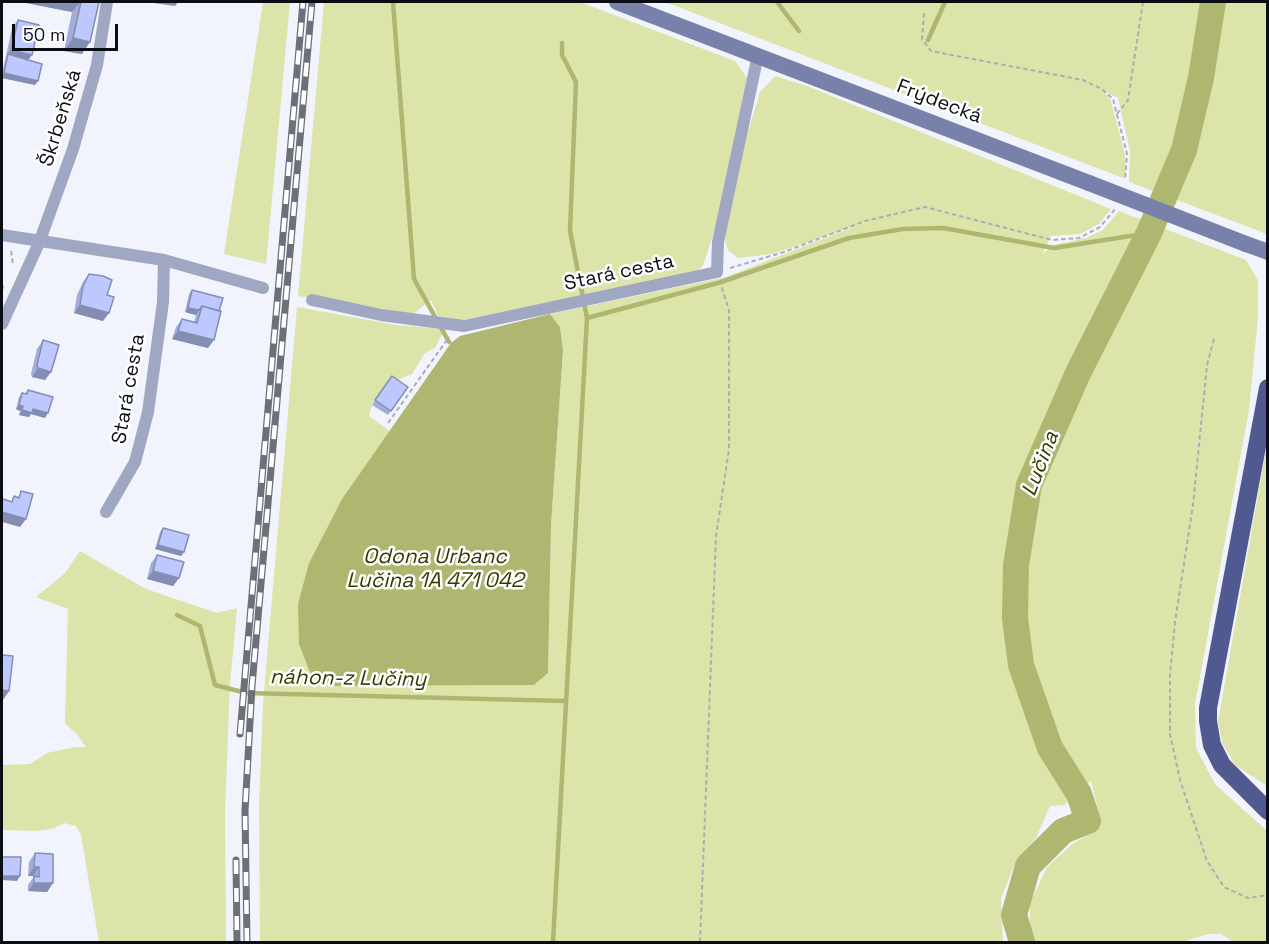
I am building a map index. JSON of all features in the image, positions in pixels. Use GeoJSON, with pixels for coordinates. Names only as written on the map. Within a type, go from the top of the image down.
{"type":"FeatureCollection","features":[{"type":"Feature","properties":{"kind":"highway"},"geometry":{"type":"LineString","coordinates":[[1268,388],[1208,708],[1209,733],[1215,755],[1230,776],[1259,794],[1268,811]]}},
{"type":"Feature","properties":{"kind":"main road","name":"Frýdecká"},"geometry":{"type":"LineString","coordinates":[[617,2],[1268,252]]}},
{"type":"Feature","properties":{"kind":"street","name":"Škrbeňská"},"geometry":{"type":"LineString","coordinates":[[2,324],[39,243],[66,169],[91,91],[107,2]]}},
{"type":"Feature","properties":{"kind":"street"},"geometry":{"type":"LineString","coordinates":[[717,272],[718,242],[758,55]]}},
{"type":"Feature","properties":{"kind":"street"},"geometry":{"type":"LineString","coordinates":[[2,235],[39,243],[164,260],[263,288]]}},
{"type":"Feature","properties":{"kind":"street","name":"Stará cesta"},"geometry":{"type":"LineString","coordinates":[[106,512],[135,462],[148,412],[163,302],[164,260]]}},
{"type":"Feature","properties":{"kind":"street","name":"Stará cesta"},"geometry":{"type":"LineString","coordinates":[[312,300],[381,315],[465,326],[717,272]]}},
{"type":"Feature","properties":{"kind":"path"},"geometry":{"type":"LineString","coordinates":[[1117,114],[1128,100],[1143,2]]}},
{"type":"Feature","properties":{"kind":"path"},"geometry":{"type":"LineString","coordinates":[[924,13],[922,39],[931,51],[1083,80],[1102,89],[1113,99],[1127,154],[1128,173],[1124,183]]}},
{"type":"Feature","properties":{"kind":"path"},"geometry":{"type":"LineString","coordinates":[[700,942],[716,536],[729,449],[729,310],[717,272],[784,252],[865,221],[925,207],[1052,240],[1079,238],[1100,227],[1114,212],[1118,202]]}},
{"type":"Feature","properties":{"kind":"path"},"geometry":{"type":"LineString","coordinates":[[9,273],[14,264],[10,254],[15,238]]}},
{"type":"Feature","properties":{"kind":"path"},"geometry":{"type":"LineString","coordinates":[[2,290],[6,282]]}},
{"type":"Feature","properties":{"kind":"path"},"geometry":{"type":"LineString","coordinates":[[388,423],[458,325]]}},
{"type":"Feature","properties":{"kind":"path"},"geometry":{"type":"LineString","coordinates":[[1214,339],[1207,365],[1192,505],[1175,622],[1170,675],[1170,734],[1180,780],[1207,861],[1224,887],[1248,898],[1268,895]]}},
{"type":"Feature","properties":{"kind":"shaded area"},"geometry":{"type":"Polygon","coordinates":[[[263,2],[290,2],[266,264],[224,254],[263,2]]]}},
{"type":"Feature","properties":{"kind":"shaded area"},"geometry":{"type":"Polygon","coordinates":[[[324,2],[580,2],[735,61],[747,78],[716,225],[703,266],[696,272],[457,321],[438,316],[431,300],[413,314],[298,296],[324,2]]]}},
{"type":"Feature","properties":{"kind":"shaded area"},"geometry":{"type":"Polygon","coordinates":[[[665,2],[1267,2],[1267,234],[1129,182],[1130,151],[1118,98],[1104,91],[1111,101],[1125,154],[1126,173],[1123,178],[665,2]]]}},
{"type":"Feature","properties":{"kind":"shaded area"},"geometry":{"type":"Polygon","coordinates":[[[775,76],[807,86],[1111,209],[1099,224],[1080,234],[1051,236],[1042,254],[1054,245],[1086,238],[1103,230],[1119,211],[1246,260],[1258,280],[1258,317],[1249,410],[1195,704],[1196,748],[1215,784],[1267,831],[1267,942],[1234,942],[1221,934],[1208,934],[1182,942],[1035,942],[1030,929],[1030,903],[1047,867],[1072,844],[1096,831],[1098,810],[1091,781],[1064,805],[1050,806],[1036,838],[1014,866],[1001,898],[1003,942],[260,942],[259,805],[263,703],[297,307],[396,325],[445,329],[435,348],[425,353],[412,374],[392,382],[389,381],[372,405],[369,416],[390,431],[342,499],[309,563],[335,686],[534,685],[548,673],[551,525],[563,350],[560,327],[550,314],[726,277],[861,224],[772,254],[738,258],[728,250],[725,241],[726,229],[746,138],[760,92],[775,76]]]}},
{"type":"Feature","properties":{"kind":"shaded area"},"geometry":{"type":"Polygon","coordinates":[[[1267,444],[1268,786],[1235,765],[1222,743],[1218,721],[1267,444]]]}},
{"type":"Feature","properties":{"kind":"shaded area"},"geometry":{"type":"Polygon","coordinates":[[[80,551],[146,589],[217,613],[237,608],[230,684],[225,812],[226,942],[99,942],[81,835],[76,826],[64,823],[52,829],[2,830],[2,765],[30,764],[47,753],[86,747],[76,733],[65,724],[68,609],[36,597],[65,573],[80,551]]]}},
{"type":"Feature","properties":{"kind":"water","name":"Odona Urbanc Lučina 1A 471 042"},"geometry":{"type":"Polygon","coordinates":[[[550,314],[560,327],[563,350],[551,525],[548,673],[534,685],[335,686],[311,675],[299,644],[298,604],[309,563],[342,499],[451,343],[460,336],[550,314]]]}},
{"type":"Feature","properties":{"kind":"building"},"geometry":{"type":"Polygon","coordinates":[[[81,2],[99,2],[90,42],[73,38],[81,2]]]}},
{"type":"Feature","properties":{"kind":"building"},"geometry":{"type":"Polygon","coordinates":[[[18,20],[39,25],[32,55],[11,50],[18,20]]]}},
{"type":"Feature","properties":{"kind":"building"},"geometry":{"type":"Polygon","coordinates":[[[8,54],[42,64],[38,81],[4,73],[8,54]]]}},
{"type":"Feature","properties":{"kind":"building"},"geometry":{"type":"Polygon","coordinates":[[[89,274],[112,280],[107,295],[114,297],[109,313],[80,305],[83,286],[89,274]]]}},
{"type":"Feature","properties":{"kind":"building"},"geometry":{"type":"Polygon","coordinates":[[[192,290],[223,298],[219,311],[202,306],[199,310],[188,308],[192,290]]]}},
{"type":"Feature","properties":{"kind":"building"},"geometry":{"type":"Polygon","coordinates":[[[202,306],[221,311],[214,340],[178,331],[182,319],[197,323],[202,306]]]}},
{"type":"Feature","properties":{"kind":"building"},"geometry":{"type":"Polygon","coordinates":[[[43,340],[59,345],[51,372],[38,368],[37,365],[43,340]]]}},
{"type":"Feature","properties":{"kind":"building"},"geometry":{"type":"Polygon","coordinates":[[[392,376],[408,387],[391,411],[375,400],[392,376]]]}},
{"type":"Feature","properties":{"kind":"building"},"geometry":{"type":"Polygon","coordinates":[[[28,390],[53,397],[48,413],[33,409],[32,413],[22,410],[23,406],[19,405],[22,393],[27,394],[28,390]]]}},
{"type":"Feature","properties":{"kind":"building"},"geometry":{"type":"Polygon","coordinates":[[[21,491],[33,494],[26,519],[2,512],[3,499],[12,502],[14,496],[19,498],[21,491]]]}},
{"type":"Feature","properties":{"kind":"building"},"geometry":{"type":"Polygon","coordinates":[[[163,528],[189,535],[184,552],[158,545],[163,528]]]}},
{"type":"Feature","properties":{"kind":"building"},"geometry":{"type":"Polygon","coordinates":[[[157,555],[184,562],[179,578],[153,571],[157,555]]]}},
{"type":"Feature","properties":{"kind":"building"},"geometry":{"type":"Polygon","coordinates":[[[2,655],[13,656],[9,691],[2,690],[2,655]]]}},
{"type":"Feature","properties":{"kind":"building"},"geometry":{"type":"Polygon","coordinates":[[[35,853],[53,854],[53,883],[34,883],[34,876],[39,877],[39,867],[34,867],[35,853]]]}},
{"type":"Feature","properties":{"kind":"building"},"geometry":{"type":"Polygon","coordinates":[[[2,857],[21,857],[20,876],[2,876],[2,857]]]}},
{"type":"Feature","properties":{"kind":"waterway"},"geometry":{"type":"LineString","coordinates":[[393,2],[414,279],[449,342]]}},
{"type":"Feature","properties":{"kind":"waterway"},"geometry":{"type":"LineString","coordinates":[[777,2],[799,31]]}},
{"type":"Feature","properties":{"kind":"waterway"},"geometry":{"type":"LineString","coordinates":[[928,40],[945,2]]}},
{"type":"Feature","properties":{"kind":"waterway","name":"Lučina"},"geometry":{"type":"LineString","coordinates":[[1022,942],[1014,915],[1028,866],[1063,831],[1088,821],[1079,794],[1050,748],[1021,665],[1015,618],[1016,565],[1029,485],[1078,373],[1149,233],[1184,150],[1201,78],[1213,2]]}},
{"type":"Feature","properties":{"kind":"waterway"},"geometry":{"type":"LineString","coordinates":[[553,942],[587,318],[570,231],[576,82],[562,55],[562,43]]}},
{"type":"Feature","properties":{"kind":"waterway"},"geometry":{"type":"LineString","coordinates":[[587,318],[718,283],[849,238],[903,229],[943,228],[1054,248],[1149,233]]}},
{"type":"Feature","properties":{"kind":"waterway","name":"náhon-z Lučiny"},"geometry":{"type":"LineString","coordinates":[[177,615],[200,626],[215,685],[246,693],[566,701]]}},
{"type":"Feature","properties":{"kind":"railway"},"geometry":{"type":"LineString","coordinates":[[240,734],[303,2]]}},
{"type":"Feature","properties":{"kind":"railway"},"geometry":{"type":"LineString","coordinates":[[247,942],[245,811],[252,686],[312,2]]}},
{"type":"Feature","properties":{"kind":"railway"},"geometry":{"type":"LineString","coordinates":[[236,860],[237,942]]}}]}
